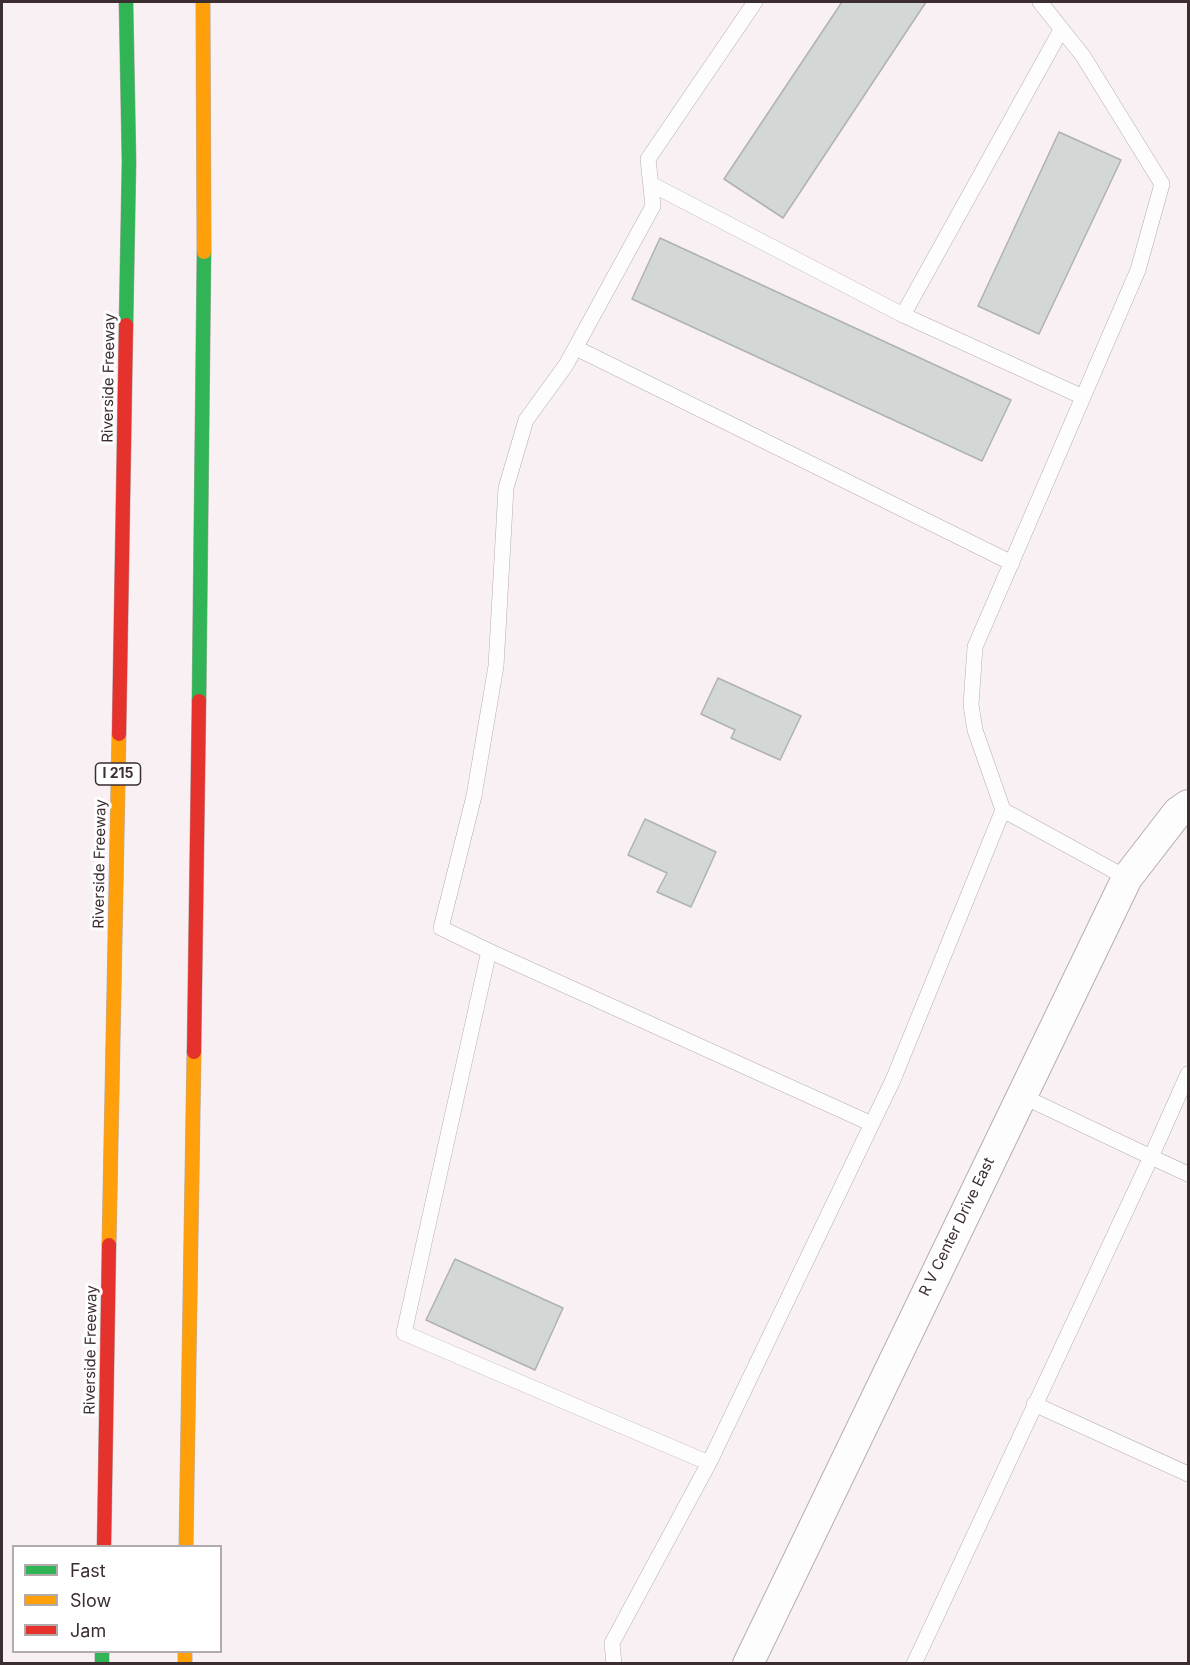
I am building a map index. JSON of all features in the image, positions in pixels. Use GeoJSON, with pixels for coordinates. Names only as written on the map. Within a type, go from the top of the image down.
{"type":"FeatureCollection","features":[{"type":"Feature","properties":{"kind":"highway","name":"Riverside Freeway"},"geometry":{"type":"LineString","coordinates":[[104,1545],[129,162],[126,2]]}},
{"type":"Feature","properties":{"kind":"highway"},"geometry":{"type":"LineString","coordinates":[[186,1545],[205,347],[203,2]]}},
{"type":"Feature","properties":{"kind":"street","name":"R V Center Drive East"},"geometry":{"type":"LineString","coordinates":[[748,1664],[1020,1095],[1127,878],[1178,812],[1188,805]]}},
{"type":"Feature","properties":{"kind":"lane"},"geometry":{"type":"LineString","coordinates":[[755,2],[648,159],[653,206],[576,348],[526,420],[506,488],[496,666],[474,796],[441,928],[872,1124]]}},
{"type":"Feature","properties":{"kind":"lane"},"geometry":{"type":"LineString","coordinates":[[614,1664],[612,1643],[709,1463],[893,1080],[1003,810],[975,730],[971,705],[975,646],[1138,270],[1162,184],[1083,56],[1040,2]]}},
{"type":"Feature","properties":{"kind":"lane"},"geometry":{"type":"LineString","coordinates":[[903,315],[1061,30]]}},
{"type":"Feature","properties":{"kind":"lane"},"geometry":{"type":"LineString","coordinates":[[651,184],[903,315],[1083,397]]}},
{"type":"Feature","properties":{"kind":"lane"},"geometry":{"type":"LineString","coordinates":[[576,348],[1012,563]]}},
{"type":"Feature","properties":{"kind":"lane"},"geometry":{"type":"LineString","coordinates":[[1003,810],[1127,878]]}},
{"type":"Feature","properties":{"kind":"lane"},"geometry":{"type":"LineString","coordinates":[[489,951],[404,1333],[709,1463]]}},
{"type":"Feature","properties":{"kind":"lane"},"geometry":{"type":"LineString","coordinates":[[914,1664],[1188,1074]]}},
{"type":"Feature","properties":{"kind":"lane"},"geometry":{"type":"LineString","coordinates":[[1020,1095],[1188,1174]]}},
{"type":"Feature","properties":{"kind":"lane"},"geometry":{"type":"LineString","coordinates":[[1034,1404],[1188,1474]]}},
{"type":"Feature","properties":{"kind":"building"},"geometry":{"type":"Polygon","coordinates":[[[842,2],[926,2],[783,218],[724,179],[842,2]]]}},
{"type":"Feature","properties":{"kind":"building"},"geometry":{"type":"Polygon","coordinates":[[[1059,132],[1121,160],[1039,334],[978,306],[1059,132]]]}},
{"type":"Feature","properties":{"kind":"building"},"geometry":{"type":"Polygon","coordinates":[[[660,238],[1011,400],[982,461],[632,299],[660,238]]]}},
{"type":"Feature","properties":{"kind":"building"},"geometry":{"type":"Polygon","coordinates":[[[718,678],[801,716],[780,760],[731,738],[735,730],[701,714],[718,678]]]}},
{"type":"Feature","properties":{"kind":"building"},"geometry":{"type":"Polygon","coordinates":[[[645,819],[716,852],[691,907],[657,892],[667,873],[628,855],[645,819]]]}},
{"type":"Feature","properties":{"kind":"building"},"geometry":{"type":"Polygon","coordinates":[[[455,1259],[563,1308],[535,1370],[426,1320],[455,1259]]]}},
{"type":"Feature","properties":{"kind":"traffic: fast"},"geometry":{"type":"LineString","coordinates":[[126,2],[129,162],[126,325]]}},
{"type":"Feature","properties":{"kind":"traffic: fast"},"geometry":{"type":"LineString","coordinates":[[199,701],[204,252]]}},
{"type":"Feature","properties":{"kind":"traffic: fast"},"geometry":{"type":"LineString","coordinates":[[102,1653],[102,1664]]}},
{"type":"Feature","properties":{"kind":"traffic: slow"},"geometry":{"type":"LineString","coordinates":[[203,2],[204,252]]}},
{"type":"Feature","properties":{"kind":"traffic: slow"},"geometry":{"type":"LineString","coordinates":[[109,1245],[119,734]]}},
{"type":"Feature","properties":{"kind":"traffic: slow"},"geometry":{"type":"LineString","coordinates":[[186,1545],[194,1052]]}},
{"type":"Feature","properties":{"kind":"traffic: slow"},"geometry":{"type":"LineString","coordinates":[[185,1653],[185,1664]]}},
{"type":"Feature","properties":{"kind":"traffic: jam"},"geometry":{"type":"LineString","coordinates":[[119,734],[126,325]]}},
{"type":"Feature","properties":{"kind":"traffic: jam"},"geometry":{"type":"LineString","coordinates":[[194,1052],[199,701]]}},
{"type":"Feature","properties":{"kind":"traffic: jam"},"geometry":{"type":"LineString","coordinates":[[104,1545],[109,1245]]}}]}
